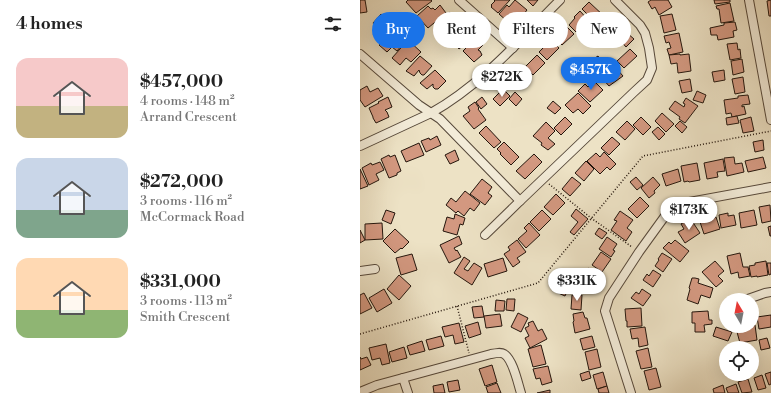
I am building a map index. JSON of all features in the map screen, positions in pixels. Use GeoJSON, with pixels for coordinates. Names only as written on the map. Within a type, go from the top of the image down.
{"type":"FeatureCollection","features":[{"type":"Feature","properties":{"kind":"street"},"geometry":{"type":"LineString","coordinates":[[459,0],[499,36]]}},
{"type":"Feature","properties":{"kind":"street"},"geometry":{"type":"LineString","coordinates":[[548,12],[560,0]]}},
{"type":"Feature","properties":{"kind":"street"},"geometry":{"type":"LineString","coordinates":[[485,235],[647,80],[652,68],[645,33],[640,25],[615,0]]}},
{"type":"Feature","properties":{"kind":"street"},"geometry":{"type":"LineString","coordinates":[[749,0],[771,120]]}},
{"type":"Feature","properties":{"kind":"street"},"geometry":{"type":"LineString","coordinates":[[360,146],[440,108],[468,87],[513,48]]}},
{"type":"Feature","properties":{"kind":"street"},"geometry":{"type":"LineString","coordinates":[[360,54],[419,105],[449,127],[520,201]]}},
{"type":"Feature","properties":{"kind":"street"},"geometry":{"type":"LineString","coordinates":[[631,393],[605,311],[609,298],[639,252],[673,205],[771,188]]}},
{"type":"Feature","properties":{"kind":"street"},"geometry":{"type":"LineString","coordinates":[[360,271],[375,270]]}},
{"type":"Feature","properties":{"kind":"street"},"geometry":{"type":"LineString","coordinates":[[759,295],[771,292]]}},
{"type":"Feature","properties":{"kind":"street"},"geometry":{"type":"LineString","coordinates":[[360,392],[376,385],[498,353],[505,354],[509,359],[521,393]]}},
{"type":"Feature","properties":{"kind":"street"},"geometry":{"type":"LineString","coordinates":[[403,378],[408,393]]}},
{"type":"Feature","properties":{"kind":"path"},"geometry":{"type":"LineString","coordinates":[[360,334],[538,283],[643,156],[771,131]]}},
{"type":"Feature","properties":{"kind":"path"},"geometry":{"type":"LineString","coordinates":[[550,184],[591,218],[633,248]]}},
{"type":"Feature","properties":{"kind":"path"},"geometry":{"type":"LineString","coordinates":[[457,306],[469,350]]}},
{"type":"Feature","properties":{"kind":"building"},"geometry":{"type":"Polygon","coordinates":[[[360,0],[365,0],[367,12],[360,13],[360,0]]]}},
{"type":"Feature","properties":{"kind":"building"},"geometry":{"type":"Polygon","coordinates":[[[408,0],[432,1],[417,12],[415,12],[406,2],[408,0]]]}},
{"type":"Feature","properties":{"kind":"building"},"geometry":{"type":"Polygon","coordinates":[[[494,0],[510,0],[498,13],[491,7],[495,1],[494,0]]]}},
{"type":"Feature","properties":{"kind":"building"},"geometry":{"type":"Polygon","coordinates":[[[515,0],[527,10],[525,12],[501,12],[507,5],[509,7],[515,0]]]}},
{"type":"Feature","properties":{"kind":"building"},"geometry":{"type":"Polygon","coordinates":[[[527,0],[538,0],[533,6],[527,0]]]}},
{"type":"Feature","properties":{"kind":"building"},"geometry":{"type":"Polygon","coordinates":[[[651,0],[668,0],[672,7],[659,15],[655,7],[652,9],[648,2],[651,0]]]}},
{"type":"Feature","properties":{"kind":"building"},"geometry":{"type":"Polygon","coordinates":[[[714,0],[730,0],[730,2],[715,4],[714,0]]]}},
{"type":"Feature","properties":{"kind":"building"},"geometry":{"type":"Polygon","coordinates":[[[771,0],[771,16],[769,16],[767,1],[771,0]]]}},
{"type":"Feature","properties":{"kind":"building"},"geometry":{"type":"Polygon","coordinates":[[[589,2],[600,12],[585,12],[582,9],[589,2]]]}},
{"type":"Feature","properties":{"kind":"building"},"geometry":{"type":"Polygon","coordinates":[[[730,3],[734,21],[721,23],[719,9],[717,9],[716,6],[730,3]]]}},
{"type":"Feature","properties":{"kind":"building"},"geometry":{"type":"Polygon","coordinates":[[[440,5],[445,12],[433,12],[433,24],[428,28],[425,25],[425,12],[421,12],[428,6],[435,10],[440,5]]]}},
{"type":"Feature","properties":{"kind":"building"},"geometry":{"type":"Polygon","coordinates":[[[672,14],[676,30],[664,33],[660,16],[672,14]]]}},
{"type":"Feature","properties":{"kind":"building"},"geometry":{"type":"Polygon","coordinates":[[[576,15],[576,32],[569,25],[575,18],[574,17],[576,15]]]}},
{"type":"Feature","properties":{"kind":"building"},"geometry":{"type":"Polygon","coordinates":[[[735,22],[737,30],[733,31],[734,37],[718,40],[717,35],[711,35],[710,28],[724,25],[724,23],[735,22]]]}},
{"type":"Feature","properties":{"kind":"building"},"geometry":{"type":"Polygon","coordinates":[[[568,28],[574,34],[568,40],[568,28]]]}},
{"type":"Feature","properties":{"kind":"building"},"geometry":{"type":"Polygon","coordinates":[[[679,33],[683,52],[669,55],[667,49],[671,48],[669,42],[666,43],[664,36],[679,33]]]}},
{"type":"Feature","properties":{"kind":"building"},"geometry":{"type":"Polygon","coordinates":[[[737,43],[738,50],[740,49],[741,58],[730,60],[727,44],[737,43]]]}},
{"type":"Feature","properties":{"kind":"building"},"geometry":{"type":"Polygon","coordinates":[[[382,48],[391,48],[387,52],[382,48]]]}},
{"type":"Feature","properties":{"kind":"building"},"geometry":{"type":"Polygon","coordinates":[[[401,48],[417,48],[421,52],[411,62],[406,58],[400,65],[392,58],[401,48]]]}},
{"type":"Feature","properties":{"kind":"building"},"geometry":{"type":"Polygon","coordinates":[[[466,48],[480,48],[478,50],[482,55],[474,62],[463,51],[466,48]]]}},
{"type":"Feature","properties":{"kind":"building"},"geometry":{"type":"Polygon","coordinates":[[[543,48],[559,48],[547,60],[539,52],[543,48]]]}},
{"type":"Feature","properties":{"kind":"building"},"geometry":{"type":"Polygon","coordinates":[[[630,49],[637,56],[624,68],[617,61],[630,49]]]}},
{"type":"Feature","properties":{"kind":"building"},"geometry":{"type":"Polygon","coordinates":[[[689,54],[691,71],[678,73],[677,63],[671,64],[669,55],[689,54]]]}},
{"type":"Feature","properties":{"kind":"building"},"geometry":{"type":"Polygon","coordinates":[[[537,55],[545,63],[533,75],[525,67],[537,55]]]}},
{"type":"Feature","properties":{"kind":"building"},"geometry":{"type":"Polygon","coordinates":[[[420,56],[432,66],[424,75],[420,73],[419,70],[414,76],[406,71],[420,56]]]}},
{"type":"Feature","properties":{"kind":"building"},"geometry":{"type":"Polygon","coordinates":[[[598,56],[603,64],[595,70],[589,62],[598,56]]]}},
{"type":"Feature","properties":{"kind":"building"},"geometry":{"type":"Polygon","coordinates":[[[742,59],[744,72],[733,75],[731,61],[742,59]]]}},
{"type":"Feature","properties":{"kind":"building"},"geometry":{"type":"Polygon","coordinates":[[[589,65],[596,75],[588,81],[581,71],[589,65]]]}},
{"type":"Feature","properties":{"kind":"building"},"geometry":{"type":"Polygon","coordinates":[[[615,67],[623,76],[609,86],[602,78],[615,67]]]}},
{"type":"Feature","properties":{"kind":"building"},"geometry":{"type":"Polygon","coordinates":[[[435,70],[446,81],[438,89],[433,87],[433,84],[427,89],[420,83],[435,70]]]}},
{"type":"Feature","properties":{"kind":"building"},"geometry":{"type":"Polygon","coordinates":[[[521,70],[529,77],[519,87],[512,80],[521,70]]]}},
{"type":"Feature","properties":{"kind":"building"},"geometry":{"type":"Polygon","coordinates":[[[724,70],[725,80],[714,82],[712,72],[724,70]]]}},
{"type":"Feature","properties":{"kind":"building"},"geometry":{"type":"Polygon","coordinates":[[[743,77],[745,92],[735,94],[732,79],[743,77]]]}},
{"type":"Feature","properties":{"kind":"building"},"geometry":{"type":"Polygon","coordinates":[[[690,79],[692,91],[682,93],[679,81],[690,79]]]}},
{"type":"Feature","properties":{"kind":"building"},"geometry":{"type":"Polygon","coordinates":[[[594,81],[603,90],[590,102],[578,91],[585,84],[588,87],[594,81]]]}},
{"type":"Feature","properties":{"kind":"building"},"geometry":{"type":"Polygon","coordinates":[[[367,86],[370,92],[378,88],[383,96],[365,107],[360,100],[360,90],[367,86]]]}},
{"type":"Feature","properties":{"kind":"building"},"geometry":{"type":"Polygon","coordinates":[[[503,89],[510,96],[500,106],[493,99],[503,89]]]}},
{"type":"Feature","properties":{"kind":"building"},"geometry":{"type":"Polygon","coordinates":[[[697,91],[706,95],[703,103],[693,100],[697,91]]]}},
{"type":"Feature","properties":{"kind":"building"},"geometry":{"type":"Polygon","coordinates":[[[515,92],[522,99],[516,106],[509,99],[515,92]]]}},
{"type":"Feature","properties":{"kind":"building"},"geometry":{"type":"Polygon","coordinates":[[[578,93],[591,106],[583,114],[578,109],[573,113],[565,105],[578,93]]]}},
{"type":"Feature","properties":{"kind":"building"},"geometry":{"type":"Polygon","coordinates":[[[748,95],[750,104],[742,105],[742,107],[744,106],[746,114],[732,117],[731,113],[726,114],[724,100],[748,95]]]}},
{"type":"Feature","properties":{"kind":"building"},"geometry":{"type":"Polygon","coordinates":[[[388,97],[392,107],[385,110],[389,117],[376,123],[369,108],[388,97]]]}},
{"type":"Feature","properties":{"kind":"building"},"geometry":{"type":"Polygon","coordinates":[[[482,97],[487,104],[481,109],[476,102],[482,97]]]}},
{"type":"Feature","properties":{"kind":"building"},"geometry":{"type":"Polygon","coordinates":[[[686,98],[698,106],[685,123],[679,119],[680,117],[669,109],[675,101],[684,107],[685,104],[683,103],[686,98]]]}},
{"type":"Feature","properties":{"kind":"building"},"geometry":{"type":"Polygon","coordinates":[[[553,101],[561,108],[555,114],[547,108],[553,101]]]}},
{"type":"Feature","properties":{"kind":"building"},"geometry":{"type":"Polygon","coordinates":[[[475,102],[486,120],[474,129],[463,116],[470,111],[468,107],[475,102]]]}},
{"type":"Feature","properties":{"kind":"building"},"geometry":{"type":"Polygon","coordinates":[[[662,113],[674,124],[666,132],[655,121],[662,113]]]}},
{"type":"Feature","properties":{"kind":"building"},"geometry":{"type":"Polygon","coordinates":[[[737,116],[739,123],[727,125],[726,118],[737,116]]]}},
{"type":"Feature","properties":{"kind":"building"},"geometry":{"type":"Polygon","coordinates":[[[565,117],[572,124],[561,135],[554,128],[565,117]]]}},
{"type":"Feature","properties":{"kind":"building"},"geometry":{"type":"Polygon","coordinates":[[[641,117],[651,127],[643,135],[633,125],[641,117]]]}},
{"type":"Feature","properties":{"kind":"building"},"geometry":{"type":"Polygon","coordinates":[[[751,117],[754,131],[743,133],[740,120],[751,117]]]}},
{"type":"Feature","properties":{"kind":"building"},"geometry":{"type":"Polygon","coordinates":[[[627,121],[635,129],[625,140],[616,132],[627,121]]]}},
{"type":"Feature","properties":{"kind":"building"},"geometry":{"type":"Polygon","coordinates":[[[680,121],[687,127],[682,133],[675,126],[680,121]]]}},
{"type":"Feature","properties":{"kind":"building"},"geometry":{"type":"Polygon","coordinates":[[[546,122],[555,131],[548,138],[555,144],[548,150],[533,136],[546,122]]]}},
{"type":"Feature","properties":{"kind":"building"},"geometry":{"type":"Polygon","coordinates":[[[486,126],[501,142],[494,148],[479,133],[486,126]]]}},
{"type":"Feature","properties":{"kind":"building"},"geometry":{"type":"Polygon","coordinates":[[[658,127],[665,134],[659,140],[652,132],[658,127]]]}},
{"type":"Feature","properties":{"kind":"building"},"geometry":{"type":"Polygon","coordinates":[[[437,136],[441,145],[426,152],[421,141],[429,138],[430,140],[437,136]]]}},
{"type":"Feature","properties":{"kind":"building"},"geometry":{"type":"Polygon","coordinates":[[[612,137],[620,144],[609,155],[601,148],[612,137]]]}},
{"type":"Feature","properties":{"kind":"building"},"geometry":{"type":"Polygon","coordinates":[[[763,140],[764,150],[755,152],[753,142],[763,140]]]}},
{"type":"Feature","properties":{"kind":"building"},"geometry":{"type":"Polygon","coordinates":[[[504,142],[519,157],[511,165],[497,149],[504,142]]]}},
{"type":"Feature","properties":{"kind":"building"},"geometry":{"type":"Polygon","coordinates":[[[419,143],[424,155],[406,162],[401,151],[419,143]]]}},
{"type":"Feature","properties":{"kind":"building"},"geometry":{"type":"Polygon","coordinates":[[[455,150],[459,160],[450,164],[445,155],[455,150]]]}},
{"type":"Feature","properties":{"kind":"building"},"geometry":{"type":"Polygon","coordinates":[[[604,152],[616,164],[610,170],[607,167],[600,174],[587,161],[596,153],[600,157],[604,152]]]}},
{"type":"Feature","properties":{"kind":"building"},"geometry":{"type":"Polygon","coordinates":[[[534,154],[542,162],[525,179],[516,171],[534,154]]]}},
{"type":"Feature","properties":{"kind":"building"},"geometry":{"type":"Polygon","coordinates":[[[389,155],[390,157],[395,155],[401,171],[397,173],[397,175],[389,178],[381,159],[389,155]]]}},
{"type":"Feature","properties":{"kind":"building"},"geometry":{"type":"Polygon","coordinates":[[[734,157],[735,164],[742,163],[744,172],[727,176],[724,158],[734,157]]]}},
{"type":"Feature","properties":{"kind":"building"},"geometry":{"type":"Polygon","coordinates":[[[763,157],[766,168],[748,172],[745,161],[763,157]]]}},
{"type":"Feature","properties":{"kind":"building"},"geometry":{"type":"Polygon","coordinates":[[[723,159],[725,171],[717,172],[718,177],[707,179],[704,163],[723,159]]]}},
{"type":"Feature","properties":{"kind":"building"},"geometry":{"type":"Polygon","coordinates":[[[586,161],[594,169],[584,181],[575,173],[586,161]]]}},
{"type":"Feature","properties":{"kind":"building"},"geometry":{"type":"Polygon","coordinates":[[[380,162],[384,170],[376,174],[379,180],[369,185],[362,168],[371,163],[372,165],[380,162]]]}},
{"type":"Feature","properties":{"kind":"building"},"geometry":{"type":"Polygon","coordinates":[[[697,163],[700,180],[684,182],[681,166],[697,163]]]}},
{"type":"Feature","properties":{"kind":"building"},"geometry":{"type":"Polygon","coordinates":[[[360,169],[368,186],[360,189],[360,169]]]}},
{"type":"Feature","properties":{"kind":"building"},"geometry":{"type":"Polygon","coordinates":[[[678,169],[681,181],[666,186],[662,174],[678,169]]]}},
{"type":"Feature","properties":{"kind":"building"},"geometry":{"type":"Polygon","coordinates":[[[572,177],[581,184],[570,196],[562,189],[572,177]]]}},
{"type":"Feature","properties":{"kind":"building"},"geometry":{"type":"Polygon","coordinates":[[[636,177],[643,185],[637,190],[630,182],[636,177]]]}},
{"type":"Feature","properties":{"kind":"building"},"geometry":{"type":"Polygon","coordinates":[[[653,177],[660,185],[654,191],[655,193],[649,198],[641,188],[653,177]]]}},
{"type":"Feature","properties":{"kind":"building"},"geometry":{"type":"Polygon","coordinates":[[[482,179],[492,187],[488,193],[492,196],[485,205],[470,194],[482,179]]]}},
{"type":"Feature","properties":{"kind":"building"},"geometry":{"type":"Polygon","coordinates":[[[465,191],[480,203],[474,211],[470,208],[464,216],[458,211],[456,213],[446,205],[451,198],[456,202],[465,191]]]}},
{"type":"Feature","properties":{"kind":"building"},"geometry":{"type":"Polygon","coordinates":[[[556,194],[565,203],[553,215],[544,207],[556,194]]]}},
{"type":"Feature","properties":{"kind":"building"},"geometry":{"type":"Polygon","coordinates":[[[640,197],[649,206],[637,218],[628,209],[640,197]]]}},
{"type":"Feature","properties":{"kind":"building"},"geometry":{"type":"Polygon","coordinates":[[[770,205],[771,221],[762,223],[759,207],[770,205]]]}},
{"type":"Feature","properties":{"kind":"building"},"geometry":{"type":"Polygon","coordinates":[[[576,209],[588,219],[574,235],[570,232],[578,222],[571,216],[576,209]]]}},
{"type":"Feature","properties":{"kind":"building"},"geometry":{"type":"Polygon","coordinates":[[[386,210],[395,213],[391,224],[382,220],[386,210]]]}},
{"type":"Feature","properties":{"kind":"building"},"geometry":{"type":"Polygon","coordinates":[[[542,210],[551,219],[539,231],[530,222],[542,210]]]}},
{"type":"Feature","properties":{"kind":"building"},"geometry":{"type":"Polygon","coordinates":[[[754,210],[757,225],[741,228],[739,213],[754,210]]]}},
{"type":"Feature","properties":{"kind":"building"},"geometry":{"type":"Polygon","coordinates":[[[620,211],[633,220],[627,228],[632,232],[626,241],[611,230],[617,221],[614,220],[620,211]]]}},
{"type":"Feature","properties":{"kind":"building"},"geometry":{"type":"Polygon","coordinates":[[[728,213],[728,216],[734,215],[736,225],[721,228],[719,215],[728,213]]]}},
{"type":"Feature","properties":{"kind":"building"},"geometry":{"type":"Polygon","coordinates":[[[455,214],[465,218],[463,225],[460,224],[457,235],[443,231],[447,217],[454,219],[455,214]]]}},
{"type":"Feature","properties":{"kind":"building"},"geometry":{"type":"Polygon","coordinates":[[[711,215],[712,219],[716,217],[720,229],[704,234],[699,219],[711,215]]]}},
{"type":"Feature","properties":{"kind":"building"},"geometry":{"type":"Polygon","coordinates":[[[690,218],[700,233],[685,243],[678,232],[684,229],[681,224],[690,218]]]}},
{"type":"Feature","properties":{"kind":"building"},"geometry":{"type":"Polygon","coordinates":[[[382,223],[383,239],[365,240],[365,224],[382,223]]]}},
{"type":"Feature","properties":{"kind":"building"},"geometry":{"type":"Polygon","coordinates":[[[529,223],[540,235],[526,248],[518,239],[527,231],[524,228],[529,223]]]}},
{"type":"Feature","properties":{"kind":"building"},"geometry":{"type":"Polygon","coordinates":[[[771,226],[771,236],[770,236],[768,227],[771,226]]]}},
{"type":"Feature","properties":{"kind":"building"},"geometry":{"type":"Polygon","coordinates":[[[599,228],[607,233],[602,239],[595,234],[599,228]]]}},
{"type":"Feature","properties":{"kind":"building"},"geometry":{"type":"Polygon","coordinates":[[[395,229],[409,242],[395,253],[383,241],[395,229]]]}},
{"type":"Feature","properties":{"kind":"building"},"geometry":{"type":"Polygon","coordinates":[[[360,230],[365,240],[360,243],[360,230]]]}},
{"type":"Feature","properties":{"kind":"building"},"geometry":{"type":"Polygon","coordinates":[[[459,236],[462,244],[454,248],[461,257],[449,263],[440,245],[459,236]]]}},
{"type":"Feature","properties":{"kind":"building"},"geometry":{"type":"Polygon","coordinates":[[[607,237],[617,244],[611,257],[599,249],[607,237]]]}},
{"type":"Feature","properties":{"kind":"building"},"geometry":{"type":"Polygon","coordinates":[[[517,240],[526,252],[517,258],[520,262],[513,267],[504,254],[510,250],[508,247],[517,240]]]}},
{"type":"Feature","properties":{"kind":"building"},"geometry":{"type":"Polygon","coordinates":[[[675,240],[689,251],[680,262],[663,248],[669,242],[671,244],[675,240]]]}},
{"type":"Feature","properties":{"kind":"building"},"geometry":{"type":"Polygon","coordinates":[[[601,252],[611,259],[602,272],[592,265],[601,252]]]}},
{"type":"Feature","properties":{"kind":"building"},"geometry":{"type":"Polygon","coordinates":[[[662,253],[672,259],[663,272],[655,266],[662,253]]]}},
{"type":"Feature","properties":{"kind":"building"},"geometry":{"type":"Polygon","coordinates":[[[740,253],[743,267],[748,267],[750,276],[739,278],[738,272],[731,274],[727,256],[740,253]]]}},
{"type":"Feature","properties":{"kind":"building"},"geometry":{"type":"Polygon","coordinates":[[[412,254],[417,270],[401,275],[396,258],[412,254]]]}},
{"type":"Feature","properties":{"kind":"building"},"geometry":{"type":"Polygon","coordinates":[[[464,257],[470,261],[464,269],[468,271],[474,263],[482,268],[472,285],[454,273],[464,257]]]}},
{"type":"Feature","properties":{"kind":"building"},"geometry":{"type":"Polygon","coordinates":[[[503,258],[507,271],[488,277],[484,264],[503,258]]]}},
{"type":"Feature","properties":{"kind":"building"},"geometry":{"type":"Polygon","coordinates":[[[715,261],[724,271],[718,276],[723,281],[716,287],[702,272],[715,261]]]}},
{"type":"Feature","properties":{"kind":"building"},"geometry":{"type":"Polygon","coordinates":[[[766,261],[768,275],[751,277],[749,266],[766,261]]]}},
{"type":"Feature","properties":{"kind":"building"},"geometry":{"type":"Polygon","coordinates":[[[767,263],[771,263],[771,274],[769,275],[767,263]]]}},
{"type":"Feature","properties":{"kind":"building"},"geometry":{"type":"Polygon","coordinates":[[[588,268],[599,276],[589,288],[579,282],[588,268]]]}},
{"type":"Feature","properties":{"kind":"building"},"geometry":{"type":"Polygon","coordinates":[[[653,270],[661,275],[653,287],[643,280],[647,274],[649,276],[653,270]]]}},
{"type":"Feature","properties":{"kind":"building"},"geometry":{"type":"Polygon","coordinates":[[[565,271],[574,275],[570,284],[561,280],[565,271]]]}},
{"type":"Feature","properties":{"kind":"building"},"geometry":{"type":"Polygon","coordinates":[[[399,275],[411,286],[399,300],[387,289],[399,275]]]}},
{"type":"Feature","properties":{"kind":"building"},"geometry":{"type":"Polygon","coordinates":[[[692,278],[699,279],[698,283],[713,288],[710,298],[701,295],[698,304],[687,300],[692,278]]]}},
{"type":"Feature","properties":{"kind":"building"},"geometry":{"type":"Polygon","coordinates":[[[560,281],[570,285],[565,296],[556,292],[560,281]]]}},
{"type":"Feature","properties":{"kind":"building"},"geometry":{"type":"Polygon","coordinates":[[[384,289],[392,303],[377,312],[369,298],[384,289]]]}},
{"type":"Feature","properties":{"kind":"building"},"geometry":{"type":"Polygon","coordinates":[[[642,289],[651,295],[643,306],[631,298],[636,292],[639,294],[642,289]]]}},
{"type":"Feature","properties":{"kind":"building"},"geometry":{"type":"Polygon","coordinates":[[[364,293],[372,308],[360,314],[360,295],[364,293]]]}},
{"type":"Feature","properties":{"kind":"building"},"geometry":{"type":"Polygon","coordinates":[[[572,295],[582,295],[581,310],[571,309],[572,295]]]}},
{"type":"Feature","properties":{"kind":"building"},"geometry":{"type":"Polygon","coordinates":[[[507,299],[515,299],[514,311],[506,310],[507,299]]]}},
{"type":"Feature","properties":{"kind":"building"},"geometry":{"type":"Polygon","coordinates":[[[496,300],[505,301],[504,311],[495,311],[496,300]]]}},
{"type":"Feature","properties":{"kind":"building"},"geometry":{"type":"Polygon","coordinates":[[[482,306],[484,317],[474,318],[472,307],[482,306]]]}},
{"type":"Feature","properties":{"kind":"building"},"geometry":{"type":"Polygon","coordinates":[[[641,308],[642,326],[627,327],[625,309],[641,308]]]}},
{"type":"Feature","properties":{"kind":"building"},"geometry":{"type":"Polygon","coordinates":[[[708,311],[709,320],[712,320],[712,324],[704,325],[705,332],[695,332],[695,323],[692,323],[692,312],[708,311]]]}},
{"type":"Feature","properties":{"kind":"building"},"geometry":{"type":"Polygon","coordinates":[[[583,312],[585,318],[587,318],[590,329],[575,333],[573,314],[583,312]]]}},
{"type":"Feature","properties":{"kind":"building"},"geometry":{"type":"Polygon","coordinates":[[[518,313],[528,318],[521,332],[511,327],[518,313]]]}},
{"type":"Feature","properties":{"kind":"building"},"geometry":{"type":"Polygon","coordinates":[[[500,314],[502,326],[486,328],[484,316],[500,314]]]}},
{"type":"Feature","properties":{"kind":"building"},"geometry":{"type":"Polygon","coordinates":[[[771,315],[771,327],[759,329],[759,317],[771,315]]]}},
{"type":"Feature","properties":{"kind":"building"},"geometry":{"type":"Polygon","coordinates":[[[533,321],[538,331],[542,329],[547,339],[530,348],[525,338],[529,336],[525,328],[529,326],[528,323],[533,321]]]}},
{"type":"Feature","properties":{"kind":"building"},"geometry":{"type":"Polygon","coordinates":[[[478,322],[481,334],[469,338],[465,326],[478,322]]]}},
{"type":"Feature","properties":{"kind":"building"},"geometry":{"type":"Polygon","coordinates":[[[459,323],[464,342],[455,344],[453,335],[445,337],[442,327],[459,323]]]}},
{"type":"Feature","properties":{"kind":"building"},"geometry":{"type":"Polygon","coordinates":[[[645,327],[648,345],[639,347],[638,338],[632,339],[630,329],[645,327]]]}},
{"type":"Feature","properties":{"kind":"building"},"geometry":{"type":"Polygon","coordinates":[[[716,327],[719,328],[719,333],[732,333],[728,341],[713,336],[716,327]]]}},
{"type":"Feature","properties":{"kind":"building"},"geometry":{"type":"Polygon","coordinates":[[[737,333],[756,333],[757,340],[739,341],[737,333]]]}},
{"type":"Feature","properties":{"kind":"building"},"geometry":{"type":"Polygon","coordinates":[[[441,336],[444,346],[429,350],[426,340],[441,336]]]}},
{"type":"Feature","properties":{"kind":"building"},"geometry":{"type":"Polygon","coordinates":[[[592,336],[595,347],[583,350],[580,339],[592,336]]]}},
{"type":"Feature","properties":{"kind":"building"},"geometry":{"type":"Polygon","coordinates":[[[767,338],[770,348],[761,350],[759,340],[767,338]]]}},
{"type":"Feature","properties":{"kind":"building"},"geometry":{"type":"Polygon","coordinates":[[[422,341],[425,351],[410,355],[407,346],[422,341]]]}},
{"type":"Feature","properties":{"kind":"building"},"geometry":{"type":"Polygon","coordinates":[[[386,344],[390,363],[382,365],[380,358],[372,360],[369,348],[386,344]]]}},
{"type":"Feature","properties":{"kind":"building"},"geometry":{"type":"Polygon","coordinates":[[[541,345],[546,364],[533,367],[528,349],[541,345]]]}},
{"type":"Feature","properties":{"kind":"building"},"geometry":{"type":"Polygon","coordinates":[[[404,347],[407,358],[392,362],[389,352],[404,347]]]}},
{"type":"Feature","properties":{"kind":"building"},"geometry":{"type":"Polygon","coordinates":[[[648,348],[652,367],[641,369],[636,351],[648,348]]]}},
{"type":"Feature","properties":{"kind":"building"},"geometry":{"type":"Polygon","coordinates":[[[597,349],[601,367],[589,370],[585,352],[597,349]]]}},
{"type":"Feature","properties":{"kind":"building"},"geometry":{"type":"Polygon","coordinates":[[[360,357],[361,359],[367,357],[371,365],[360,370],[360,357]]]}},
{"type":"Feature","properties":{"kind":"building"},"geometry":{"type":"Polygon","coordinates":[[[492,365],[497,382],[485,386],[479,369],[492,365]]]}},
{"type":"Feature","properties":{"kind":"building"},"geometry":{"type":"Polygon","coordinates":[[[548,366],[552,382],[542,385],[540,378],[536,379],[533,369],[548,366]]]}},
{"type":"Feature","properties":{"kind":"building"},"geometry":{"type":"Polygon","coordinates":[[[656,368],[661,387],[649,390],[644,371],[656,368]]]}},
{"type":"Feature","properties":{"kind":"building"},"geometry":{"type":"Polygon","coordinates":[[[589,371],[591,378],[582,381],[580,374],[589,371]]]}},
{"type":"Feature","properties":{"kind":"building"},"geometry":{"type":"Polygon","coordinates":[[[603,372],[607,386],[597,389],[593,375],[603,372]]]}},
{"type":"Feature","properties":{"kind":"building"},"geometry":{"type":"Polygon","coordinates":[[[771,372],[771,384],[769,385],[765,374],[771,372]]]}},
{"type":"Feature","properties":{"kind":"building"},"geometry":{"type":"Polygon","coordinates":[[[762,375],[766,388],[758,390],[755,381],[759,381],[759,376],[762,375]]]}},
{"type":"Feature","properties":{"kind":"building"},"geometry":{"type":"Polygon","coordinates":[[[458,380],[460,390],[449,392],[447,382],[458,380]]]}},
{"type":"Feature","properties":{"kind":"building"},"geometry":{"type":"Polygon","coordinates":[[[749,381],[752,392],[742,393],[738,382],[749,381]]]}},
{"type":"Feature","properties":{"kind":"building"},"geometry":{"type":"Polygon","coordinates":[[[497,383],[501,393],[488,393],[486,387],[497,383]]]}},
{"type":"Feature","properties":{"kind":"building"},"geometry":{"type":"Polygon","coordinates":[[[443,384],[445,393],[434,393],[433,386],[443,384]]]}},
{"type":"Feature","properties":{"kind":"building"},"geometry":{"type":"Polygon","coordinates":[[[736,384],[739,393],[728,393],[726,388],[736,384]]]}},
{"type":"Feature","properties":{"kind":"building"},"geometry":{"type":"Polygon","coordinates":[[[723,385],[725,393],[714,393],[713,389],[723,385]]]}},
{"type":"Feature","properties":{"kind":"building"},"geometry":{"type":"Polygon","coordinates":[[[607,386],[609,393],[599,393],[598,389],[607,386]]]}},
{"type":"Feature","properties":{"kind":"building"},"geometry":{"type":"Polygon","coordinates":[[[550,390],[550,393],[537,393],[550,390]]]}}]}
